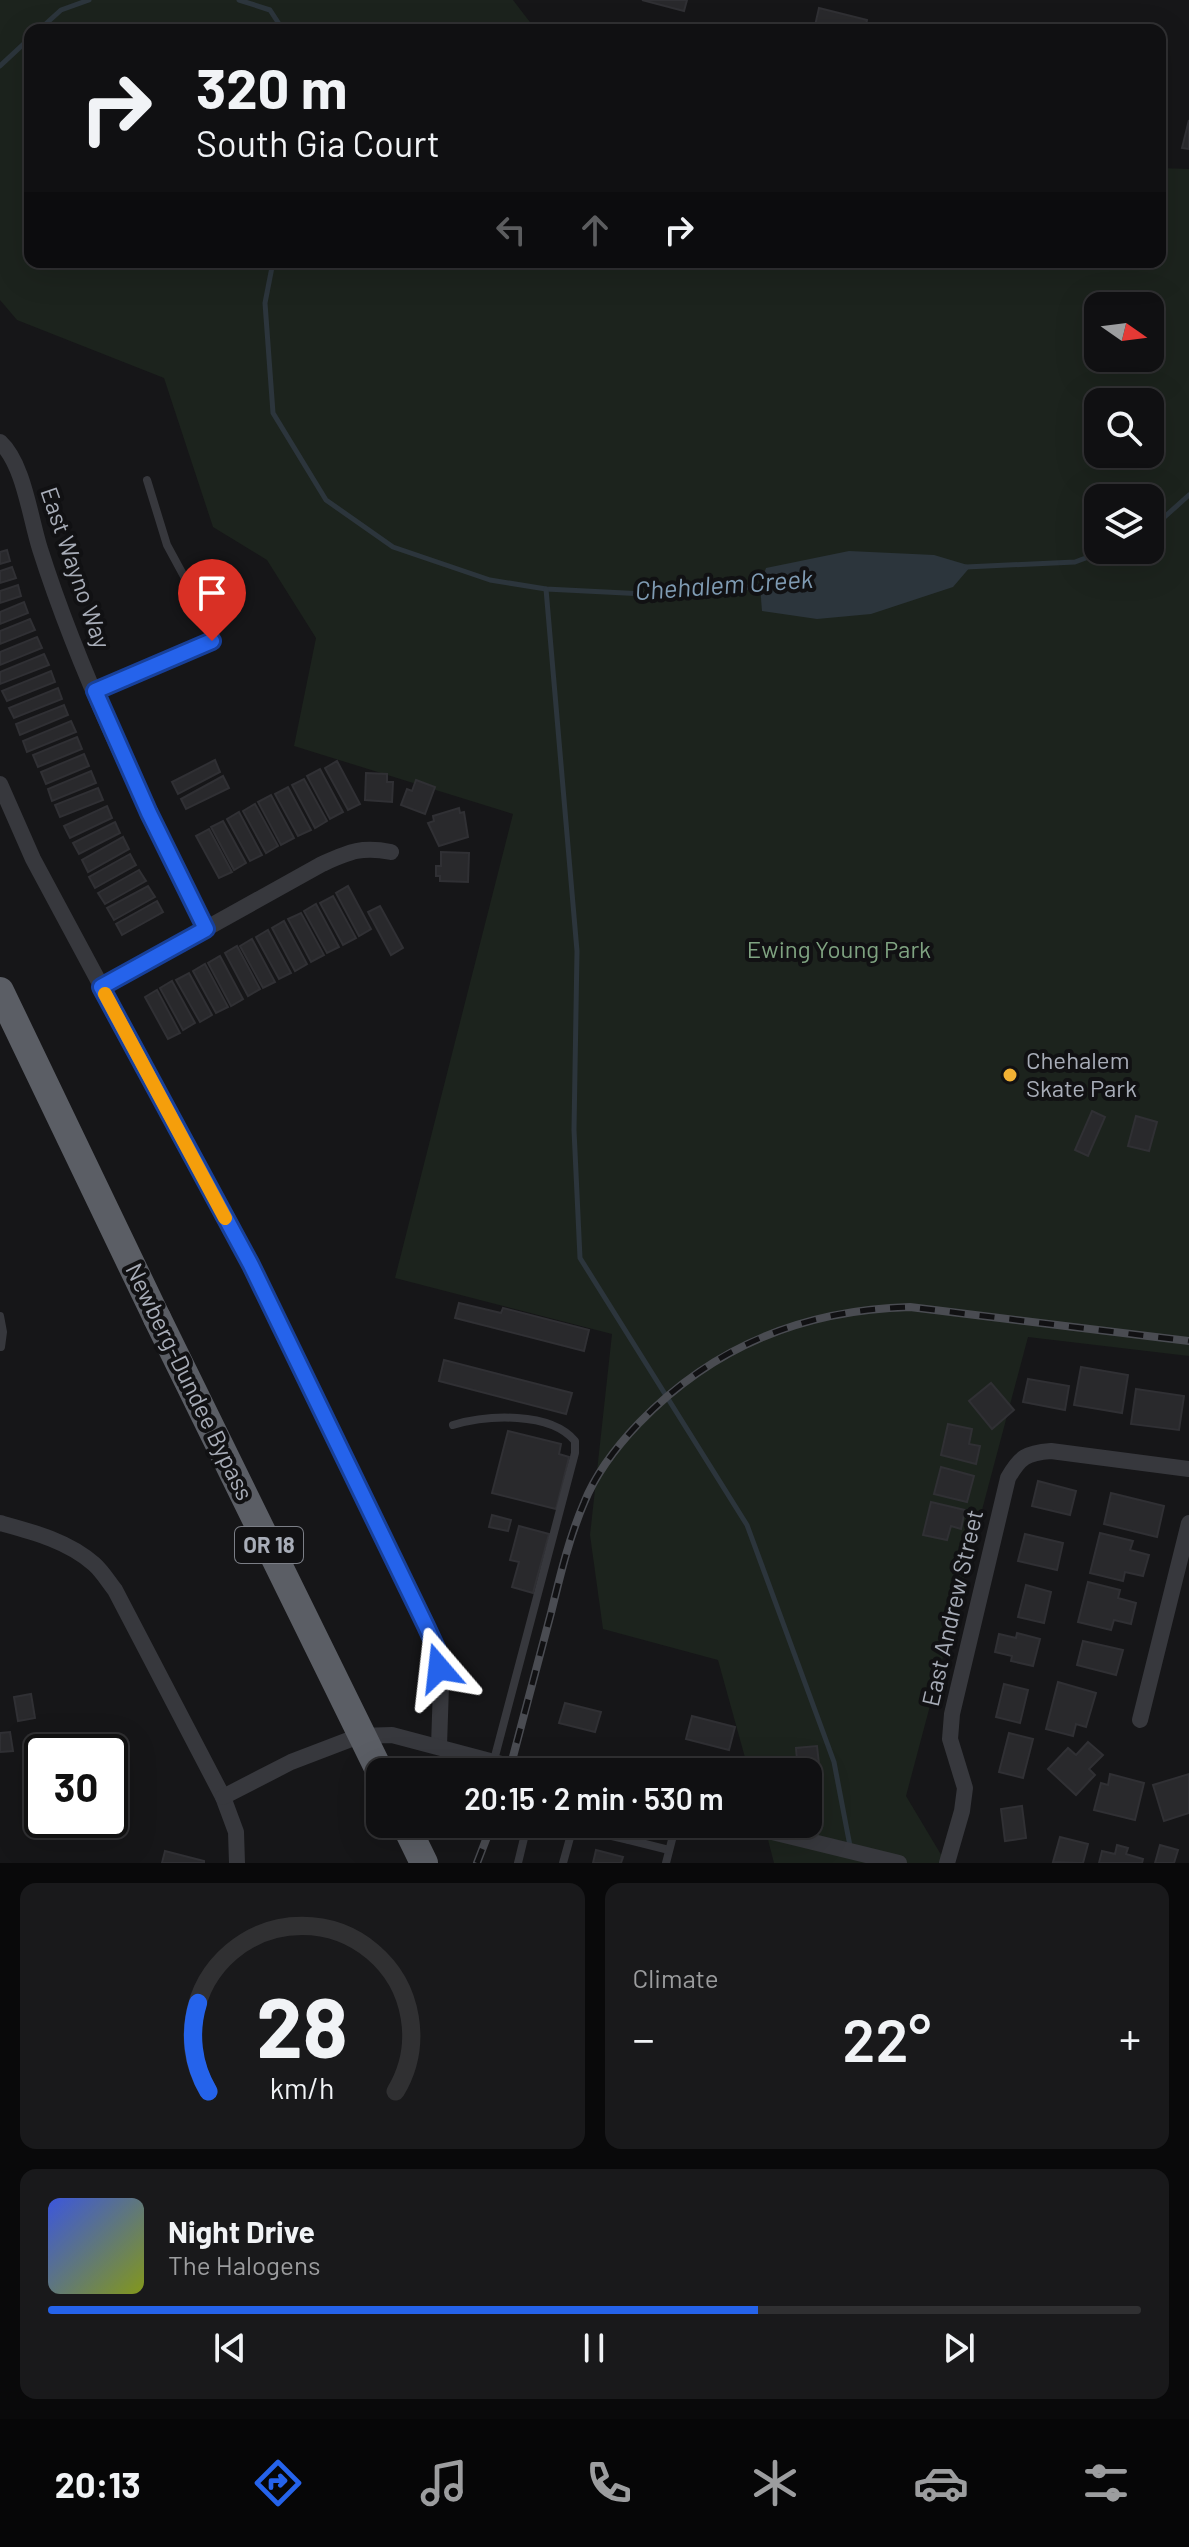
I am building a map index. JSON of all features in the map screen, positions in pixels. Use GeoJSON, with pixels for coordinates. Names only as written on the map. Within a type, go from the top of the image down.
{"type":"FeatureCollection","features":[{"type":"Feature","properties":{"kind":"highway","name":"Newberg-Dundee Bypass"},"geometry":{"type":"LineString","coordinates":[[0,991],[373,1758]]}},
{"type":"Feature","properties":{"kind":"highway"},"geometry":{"type":"LineString","coordinates":[[412,1838],[424,1863]]}},
{"type":"Feature","properties":{"kind":"street","name":"East Wayno Way"},"geometry":{"type":"LineString","coordinates":[[0,442],[16,465],[40,550],[95,691],[149,813],[206,929]]}},
{"type":"Feature","properties":{"kind":"street"},"geometry":{"type":"LineString","coordinates":[[95,691],[212,641]]}},
{"type":"Feature","properties":{"kind":"street"},"geometry":{"type":"LineString","coordinates":[[0,784],[33,859],[251,1265],[437,1650],[441,1686],[439,1746]]}},
{"type":"Feature","properties":{"kind":"street"},"geometry":{"type":"LineString","coordinates":[[101,987],[322,864],[352,851],[369,848],[391,852]]}},
{"type":"Feature","properties":{"kind":"street","name":"East Andrew Street"},"geometry":{"type":"LineString","coordinates":[[947,1863],[962,1811],[965,1788],[950,1739],[952,1714],[1008,1478],[1019,1459],[1036,1452],[1051,1451],[1189,1469]]}},
{"type":"Feature","properties":{"kind":"street"},"geometry":{"type":"LineString","coordinates":[[0,1523],[39,1533],[64,1544],[95,1565],[115,1590],[223,1797],[236,1832],[237,1863]]}},
{"type":"Feature","properties":{"kind":"street"},"geometry":{"type":"LineString","coordinates":[[1140,1720],[1189,1523]]}},
{"type":"Feature","properties":{"kind":"street"},"geometry":{"type":"LineString","coordinates":[[223,1797],[291,1762],[359,1736],[392,1735],[486,1758]]}},
{"type":"Feature","properties":{"kind":"street"},"geometry":{"type":"LineString","coordinates":[[797,1838],[899,1863]]}},
{"type":"Feature","properties":{"kind":"lane"},"geometry":{"type":"LineString","coordinates":[[147,480],[167,545],[212,641]]}},
{"type":"Feature","properties":{"kind":"lane"},"geometry":{"type":"LineString","coordinates":[[0,1316],[3,1332],[1,1347]]}},
{"type":"Feature","properties":{"kind":"lane"},"geometry":{"type":"LineString","coordinates":[[453,1425],[466,1421],[503,1419],[540,1422],[567,1431],[575,1441],[575,1453],[495,1758]]}},
{"type":"Feature","properties":{"kind":"lane"},"geometry":{"type":"LineString","coordinates":[[518,1863],[524,1838]]}},
{"type":"Feature","properties":{"kind":"lane"},"geometry":{"type":"LineString","coordinates":[[563,1863],[567,1838]]}},
{"type":"Feature","properties":{"kind":"lane"},"geometry":{"type":"LineString","coordinates":[[620,1838],[669,1850]]}},
{"type":"Feature","properties":{"kind":"lane"},"geometry":{"type":"LineString","coordinates":[[666,1863],[672,1838]]}},
{"type":"Feature","properties":{"kind":"green space","name":"Ewing Young Park"},"geometry":{"type":"Polygon","coordinates":[[[0,0],[513,0],[531,24],[24,24],[24,268],[1166,268],[1166,168],[1189,169],[1189,1356],[1028,1337],[906,1796],[946,1863],[774,1863],[768,1838],[822,1838],[822,1758],[745,1758],[718,1660],[603,1629],[590,1535],[612,1334],[395,1278],[513,814],[294,746],[316,638],[267,560],[213,527],[164,378],[17,320],[0,300],[0,0]]]}},
{"type":"Feature","properties":{"kind":"shaded area"},"geometry":{"type":"Polygon","coordinates":[[[849,551],[934,555],[971,566],[953,587],[871,614],[817,619],[762,611],[760,586],[766,568],[849,551]]]}},
{"type":"Feature","properties":{"kind":"building"},"geometry":{"type":"Polygon","coordinates":[[[642,0],[687,0],[684,11],[642,0]]]}},
{"type":"Feature","properties":{"kind":"building"},"geometry":{"type":"Polygon","coordinates":[[[819,8],[867,20],[866,24],[815,24],[819,8]]]}},
{"type":"Feature","properties":{"kind":"building"},"geometry":{"type":"Polygon","coordinates":[[[1189,120],[1189,149],[1182,148],[1189,120]]]}},
{"type":"Feature","properties":{"kind":"building"},"geometry":{"type":"Polygon","coordinates":[[[7,550],[10,561],[0,564],[0,552],[7,550]]]}},
{"type":"Feature","properties":{"kind":"building"},"geometry":{"type":"Polygon","coordinates":[[[12,567],[16,578],[0,583],[0,571],[12,567]]]}},
{"type":"Feature","properties":{"kind":"building"},"geometry":{"type":"Polygon","coordinates":[[[18,585],[21,596],[0,603],[0,591],[18,585]]]}},
{"type":"Feature","properties":{"kind":"building"},"geometry":{"type":"Polygon","coordinates":[[[24,602],[28,613],[0,624],[0,612],[24,602]]]}},
{"type":"Feature","properties":{"kind":"building"},"geometry":{"type":"Polygon","coordinates":[[[30,619],[35,630],[0,644],[0,631],[30,619]]]}},
{"type":"Feature","properties":{"kind":"building"},"geometry":{"type":"Polygon","coordinates":[[[37,637],[42,648],[0,665],[0,652],[37,637]]]}},
{"type":"Feature","properties":{"kind":"building"},"geometry":{"type":"Polygon","coordinates":[[[44,654],[49,665],[0,684],[0,672],[44,654]]]}},
{"type":"Feature","properties":{"kind":"building"},"geometry":{"type":"Polygon","coordinates":[[[51,671],[55,682],[7,701],[2,691],[51,671]]]}},
{"type":"Feature","properties":{"kind":"building"},"geometry":{"type":"Polygon","coordinates":[[[58,688],[62,699],[14,718],[9,708],[58,688]]]}},
{"type":"Feature","properties":{"kind":"building"},"geometry":{"type":"Polygon","coordinates":[[[64,705],[68,715],[20,735],[16,724],[64,705]]]}},
{"type":"Feature","properties":{"kind":"building"},"geometry":{"type":"Polygon","coordinates":[[[71,721],[76,732],[27,752],[23,741],[71,721]]]}},
{"type":"Feature","properties":{"kind":"building"},"geometry":{"type":"Polygon","coordinates":[[[77,737],[82,749],[38,767],[33,755],[77,737]]]}},
{"type":"Feature","properties":{"kind":"building"},"geometry":{"type":"Polygon","coordinates":[[[84,754],[89,766],[46,784],[41,772],[84,754]]]}},
{"type":"Feature","properties":{"kind":"building"},"geometry":{"type":"Polygon","coordinates":[[[215,760],[220,772],[178,794],[172,782],[215,760]]]}},
{"type":"Feature","properties":{"kind":"building"},"geometry":{"type":"Polygon","coordinates":[[[337,761],[360,804],[348,810],[325,768],[337,761]]]}},
{"type":"Feature","properties":{"kind":"building"},"geometry":{"type":"Polygon","coordinates":[[[320,769],[343,812],[330,819],[307,776],[320,769]]]}},
{"type":"Feature","properties":{"kind":"building"},"geometry":{"type":"Polygon","coordinates":[[[91,771],[96,783],[52,801],[48,789],[91,771]]]}},
{"type":"Feature","properties":{"kind":"building"},"geometry":{"type":"Polygon","coordinates":[[[366,773],[387,774],[387,782],[393,782],[392,802],[365,800],[366,773]]]}},
{"type":"Feature","properties":{"kind":"building"},"geometry":{"type":"Polygon","coordinates":[[[223,776],[229,788],[186,809],[181,799],[223,776]]]}},
{"type":"Feature","properties":{"kind":"building"},"geometry":{"type":"Polygon","coordinates":[[[304,779],[327,821],[315,828],[292,785],[304,779]]]}},
{"type":"Feature","properties":{"kind":"building"},"geometry":{"type":"Polygon","coordinates":[[[416,780],[435,787],[425,814],[401,805],[407,789],[412,791],[416,780]]]}},
{"type":"Feature","properties":{"kind":"building"},"geometry":{"type":"Polygon","coordinates":[[[288,787],[311,830],[298,836],[275,794],[288,787]]]}},
{"type":"Feature","properties":{"kind":"building"},"geometry":{"type":"Polygon","coordinates":[[[98,788],[103,800],[60,817],[55,805],[98,788]]]}},
{"type":"Feature","properties":{"kind":"building"},"geometry":{"type":"Polygon","coordinates":[[[271,795],[294,838],[281,845],[258,802],[271,795]]]}},
{"type":"Feature","properties":{"kind":"building"},"geometry":{"type":"Polygon","coordinates":[[[255,804],[278,846],[266,853],[243,811],[255,804]]]}},
{"type":"Feature","properties":{"kind":"building"},"geometry":{"type":"Polygon","coordinates":[[[107,806],[112,818],[70,838],[64,826],[107,806]]]}},
{"type":"Feature","properties":{"kind":"building"},"geometry":{"type":"Polygon","coordinates":[[[459,808],[460,813],[464,812],[468,837],[439,846],[428,823],[434,821],[433,816],[459,808]]]}},
{"type":"Feature","properties":{"kind":"building"},"geometry":{"type":"Polygon","coordinates":[[[239,812],[262,855],[250,861],[227,819],[239,812]]]}},
{"type":"Feature","properties":{"kind":"building"},"geometry":{"type":"Polygon","coordinates":[[[223,821],[246,863],[234,870],[211,827],[223,821]]]}},
{"type":"Feature","properties":{"kind":"building"},"geometry":{"type":"Polygon","coordinates":[[[115,822],[120,833],[79,854],[73,843],[115,822]]]}},
{"type":"Feature","properties":{"kind":"building"},"geometry":{"type":"Polygon","coordinates":[[[209,829],[232,872],[219,878],[196,836],[209,829]]]}},
{"type":"Feature","properties":{"kind":"building"},"geometry":{"type":"Polygon","coordinates":[[[123,837],[129,849],[88,872],[82,860],[123,837]]]}},
{"type":"Feature","properties":{"kind":"building"},"geometry":{"type":"Polygon","coordinates":[[[441,852],[469,853],[468,882],[440,881],[440,876],[436,876],[436,866],[441,866],[441,852]]]}},
{"type":"Feature","properties":{"kind":"building"},"geometry":{"type":"Polygon","coordinates":[[[130,854],[136,865],[95,888],[89,877],[130,854]]]}},
{"type":"Feature","properties":{"kind":"building"},"geometry":{"type":"Polygon","coordinates":[[[139,870],[146,881],[105,904],[98,893],[139,870]]]}},
{"type":"Feature","properties":{"kind":"building"},"geometry":{"type":"Polygon","coordinates":[[[148,886],[155,897],[114,920],[107,908],[148,886]]]}},
{"type":"Feature","properties":{"kind":"building"},"geometry":{"type":"Polygon","coordinates":[[[348,886],[371,929],[359,936],[336,893],[348,886]]]}},
{"type":"Feature","properties":{"kind":"building"},"geometry":{"type":"Polygon","coordinates":[[[333,896],[356,938],[343,945],[320,903],[333,896]]]}},
{"type":"Feature","properties":{"kind":"building"},"geometry":{"type":"Polygon","coordinates":[[[157,901],[163,912],[122,935],[116,924],[157,901]]]}},
{"type":"Feature","properties":{"kind":"building"},"geometry":{"type":"Polygon","coordinates":[[[316,904],[339,947],[327,953],[304,911],[316,904]]]}},
{"type":"Feature","properties":{"kind":"building"},"geometry":{"type":"Polygon","coordinates":[[[380,906],[403,948],[391,955],[368,912],[380,906]]]}},
{"type":"Feature","properties":{"kind":"building"},"geometry":{"type":"Polygon","coordinates":[[[301,913],[324,955],[311,962],[288,919],[301,913]]]}},
{"type":"Feature","properties":{"kind":"building"},"geometry":{"type":"Polygon","coordinates":[[[284,921],[307,964],[295,971],[272,928],[284,921]]]}},
{"type":"Feature","properties":{"kind":"building"},"geometry":{"type":"Polygon","coordinates":[[[268,930],[291,973],[279,979],[256,937],[268,930]]]}},
{"type":"Feature","properties":{"kind":"building"},"geometry":{"type":"Polygon","coordinates":[[[252,939],[275,982],[263,988],[240,946],[252,939]]]}},
{"type":"Feature","properties":{"kind":"building"},"geometry":{"type":"Polygon","coordinates":[[[237,946],[260,989],[248,996],[225,953],[237,946]]]}},
{"type":"Feature","properties":{"kind":"building"},"geometry":{"type":"Polygon","coordinates":[[[220,956],[243,999],[231,1006],[208,963],[220,956]]]}},
{"type":"Feature","properties":{"kind":"building"},"geometry":{"type":"Polygon","coordinates":[[[205,964],[228,1007],[216,1013],[193,971],[205,964]]]}},
{"type":"Feature","properties":{"kind":"building"},"geometry":{"type":"Polygon","coordinates":[[[189,973],[212,1015],[200,1022],[176,980],[189,973]]]}},
{"type":"Feature","properties":{"kind":"building"},"geometry":{"type":"Polygon","coordinates":[[[172,981],[195,1023],[183,1030],[160,988],[172,981]]]}},
{"type":"Feature","properties":{"kind":"building"},"geometry":{"type":"Polygon","coordinates":[[[157,990],[180,1033],[168,1039],[145,997],[157,990]]]}},
{"type":"Feature","properties":{"kind":"building"},"geometry":{"type":"Polygon","coordinates":[[[1092,1111],[1105,1117],[1088,1156],[1075,1150],[1092,1111]]]}},
{"type":"Feature","properties":{"kind":"building"},"geometry":{"type":"Polygon","coordinates":[[[1136,1116],[1157,1122],[1149,1151],[1128,1146],[1136,1116]]]}},
{"type":"Feature","properties":{"kind":"building"},"geometry":{"type":"Polygon","coordinates":[[[459,1303],[501,1313],[503,1308],[589,1330],[584,1351],[455,1318],[459,1303]]]}},
{"type":"Feature","properties":{"kind":"building"},"geometry":{"type":"Polygon","coordinates":[[[444,1360],[572,1393],[566,1414],[439,1381],[444,1360]]]}},
{"type":"Feature","properties":{"kind":"building"},"geometry":{"type":"Polygon","coordinates":[[[1081,1367],[1128,1375],[1122,1413],[1074,1405],[1081,1367]]]}},
{"type":"Feature","properties":{"kind":"building"},"geometry":{"type":"Polygon","coordinates":[[[1028,1379],[1069,1386],[1065,1410],[1023,1402],[1028,1379]]]}},
{"type":"Feature","properties":{"kind":"building"},"geometry":{"type":"Polygon","coordinates":[[[991,1383],[1014,1410],[992,1429],[969,1401],[991,1383]]]}},
{"type":"Feature","properties":{"kind":"building"},"geometry":{"type":"Polygon","coordinates":[[[1136,1389],[1184,1396],[1179,1430],[1131,1424],[1136,1389]]]}},
{"type":"Feature","properties":{"kind":"building"},"geometry":{"type":"Polygon","coordinates":[[[948,1424],[972,1429],[969,1444],[980,1446],[976,1464],[941,1455],[948,1424]]]}},
{"type":"Feature","properties":{"kind":"building"},"geometry":{"type":"Polygon","coordinates":[[[508,1431],[561,1444],[559,1454],[569,1457],[556,1509],[492,1493],[508,1431]]]}},
{"type":"Feature","properties":{"kind":"building"},"geometry":{"type":"Polygon","coordinates":[[[941,1467],[974,1476],[967,1502],[934,1494],[941,1467]]]}},
{"type":"Feature","properties":{"kind":"building"},"geometry":{"type":"Polygon","coordinates":[[[1038,1481],[1076,1491],[1070,1515],[1032,1506],[1038,1481]]]}},
{"type":"Feature","properties":{"kind":"building"},"geometry":{"type":"Polygon","coordinates":[[[1111,1493],[1164,1506],[1157,1537],[1104,1524],[1111,1493]]]}},
{"type":"Feature","properties":{"kind":"building"},"geometry":{"type":"Polygon","coordinates":[[[931,1502],[965,1510],[961,1529],[951,1526],[947,1540],[923,1535],[931,1502]]]}},
{"type":"Feature","properties":{"kind":"building"},"geometry":{"type":"Polygon","coordinates":[[[492,1515],[511,1520],[508,1531],[489,1527],[492,1515]]]}},
{"type":"Feature","properties":{"kind":"building"},"geometry":{"type":"Polygon","coordinates":[[[519,1526],[549,1534],[533,1593],[512,1587],[519,1562],[510,1560],[519,1526]]]}},
{"type":"Feature","properties":{"kind":"building"},"geometry":{"type":"Polygon","coordinates":[[[1100,1533],[1133,1541],[1130,1550],[1149,1555],[1143,1576],[1125,1572],[1123,1581],[1090,1573],[1100,1533]]]}},
{"type":"Feature","properties":{"kind":"building"},"geometry":{"type":"Polygon","coordinates":[[[1025,1534],[1063,1543],[1057,1570],[1018,1561],[1025,1534]]]}},
{"type":"Feature","properties":{"kind":"building"},"geometry":{"type":"Polygon","coordinates":[[[1088,1582],[1120,1590],[1118,1598],[1136,1603],[1131,1624],[1114,1620],[1111,1630],[1078,1622],[1088,1582]]]}},
{"type":"Feature","properties":{"kind":"building"},"geometry":{"type":"Polygon","coordinates":[[[1026,1585],[1051,1592],[1044,1623],[1018,1617],[1026,1585]]]}},
{"type":"Feature","properties":{"kind":"building"},"geometry":{"type":"Polygon","coordinates":[[[1017,1633],[1040,1639],[1033,1666],[1011,1661],[1012,1656],[995,1652],[999,1634],[1016,1638],[1017,1633]]]}},
{"type":"Feature","properties":{"kind":"building"},"geometry":{"type":"Polygon","coordinates":[[[1083,1641],[1123,1650],[1116,1675],[1077,1665],[1083,1641]]]}},
{"type":"Feature","properties":{"kind":"building"},"geometry":{"type":"Polygon","coordinates":[[[1058,1682],[1096,1693],[1086,1727],[1076,1724],[1073,1736],[1046,1729],[1058,1682]]]}},
{"type":"Feature","properties":{"kind":"building"},"geometry":{"type":"Polygon","coordinates":[[[1004,1684],[1028,1690],[1020,1723],[996,1717],[1004,1684]]]}},
{"type":"Feature","properties":{"kind":"building"},"geometry":{"type":"Polygon","coordinates":[[[31,1694],[35,1718],[18,1721],[14,1697],[31,1694]]]}},
{"type":"Feature","properties":{"kind":"building"},"geometry":{"type":"Polygon","coordinates":[[[565,1703],[601,1712],[595,1732],[559,1723],[565,1703]]]}},
{"type":"Feature","properties":{"kind":"building"},"geometry":{"type":"Polygon","coordinates":[[[692,1716],[735,1727],[729,1750],[686,1739],[692,1716]]]}},
{"type":"Feature","properties":{"kind":"building"},"geometry":{"type":"Polygon","coordinates":[[[10,1732],[13,1751],[0,1752],[0,1733],[10,1732]]]}},
{"type":"Feature","properties":{"kind":"building"},"geometry":{"type":"Polygon","coordinates":[[[1009,1733],[1033,1739],[1023,1778],[999,1772],[1009,1733]]]}},
{"type":"Feature","properties":{"kind":"building"},"geometry":{"type":"Polygon","coordinates":[[[1088,1742],[1103,1755],[1089,1769],[1095,1775],[1076,1795],[1048,1769],[1068,1748],[1076,1755],[1088,1742]]]}},
{"type":"Feature","properties":{"kind":"building"},"geometry":{"type":"Polygon","coordinates":[[[817,1746],[818,1758],[797,1758],[796,1748],[817,1746]]]}},
{"type":"Feature","properties":{"kind":"building"},"geometry":{"type":"Polygon","coordinates":[[[1110,1774],[1144,1783],[1135,1820],[1094,1810],[1101,1783],[1108,1785],[1110,1774]]]}},
{"type":"Feature","properties":{"kind":"building"},"geometry":{"type":"Polygon","coordinates":[[[1189,1774],[1189,1813],[1164,1821],[1153,1785],[1189,1774]]]}},
{"type":"Feature","properties":{"kind":"building"},"geometry":{"type":"Polygon","coordinates":[[[1022,1806],[1026,1838],[1005,1841],[1001,1809],[1022,1806]]]}},
{"type":"Feature","properties":{"kind":"building"},"geometry":{"type":"Polygon","coordinates":[[[1060,1837],[1088,1844],[1083,1863],[1053,1862],[1060,1837]]]}},
{"type":"Feature","properties":{"kind":"building"},"geometry":{"type":"Polygon","coordinates":[[[1117,1845],[1128,1848],[1126,1854],[1143,1859],[1142,1863],[1099,1863],[1102,1851],[1115,1854],[1117,1845]]]}},
{"type":"Feature","properties":{"kind":"building"},"geometry":{"type":"Polygon","coordinates":[[[1160,1845],[1178,1850],[1174,1863],[1155,1863],[1160,1845]]]}},
{"type":"Feature","properties":{"kind":"building"},"geometry":{"type":"Polygon","coordinates":[[[596,1850],[623,1857],[621,1863],[593,1863],[596,1850]]]}},
{"type":"Feature","properties":{"kind":"building"},"geometry":{"type":"Polygon","coordinates":[[[165,1851],[204,1861],[204,1863],[162,1863],[165,1851]]]}},
{"type":"Feature","properties":{"kind":"waterway","name":"Chehalem Creek"},"geometry":{"type":"LineString","coordinates":[[46,24],[61,10],[89,0]]}},
{"type":"Feature","properties":{"kind":"waterway","name":"Chehalem Creek"},"geometry":{"type":"LineString","coordinates":[[239,0],[270,10],[279,24]]}},
{"type":"Feature","properties":{"kind":"waterway","name":"Chehalem Creek"},"geometry":{"type":"LineString","coordinates":[[0,66],[24,44]]}},
{"type":"Feature","properties":{"kind":"waterway","name":"Chehalem Creek"},"geometry":{"type":"LineString","coordinates":[[272,268],[265,303],[273,413],[326,500],[393,547],[490,580],[546,589],[645,594],[765,586]]}},
{"type":"Feature","properties":{"kind":"waterway","name":"Chehalem Creek"},"geometry":{"type":"LineString","coordinates":[[1164,517],[1189,495]]}},
{"type":"Feature","properties":{"kind":"waterway","name":"Chehalem Creek"},"geometry":{"type":"LineString","coordinates":[[966,567],[1075,562],[1084,559]]}},
{"type":"Feature","properties":{"kind":"waterway"},"geometry":{"type":"LineString","coordinates":[[546,589],[577,951],[574,1130],[580,1258],[747,1525],[834,1762],[850,1846]]}},
{"type":"Feature","properties":{"kind":"railway"},"geometry":{"type":"LineString","coordinates":[[513,1758],[565,1557],[589,1492],[608,1460],[631,1432],[668,1396],[729,1353],[797,1325],[833,1316],[910,1307],[1189,1341]]}},
{"type":"Feature","properties":{"kind":"railway"},"geometry":{"type":"LineString","coordinates":[[477,1863],[487,1838]]}},
{"type":"Feature","properties":{"kind":"slow traffic"},"geometry":{"type":"LineString","coordinates":[[105,994],[225,1218]]}},
{"type":"Feature","properties":{"kind":"place","name":"Chehalem Skate Park"},"geometry":{"type":"Point","coordinates":[1010,1075]}},
{"type":"Feature","properties":{"kind":"route"},"geometry":{"type":"LineString","coordinates":[[212,641],[95,691],[149,813],[206,929],[101,987],[251,1265],[426,1626],[437,1650],[439,1668]]}}]}
